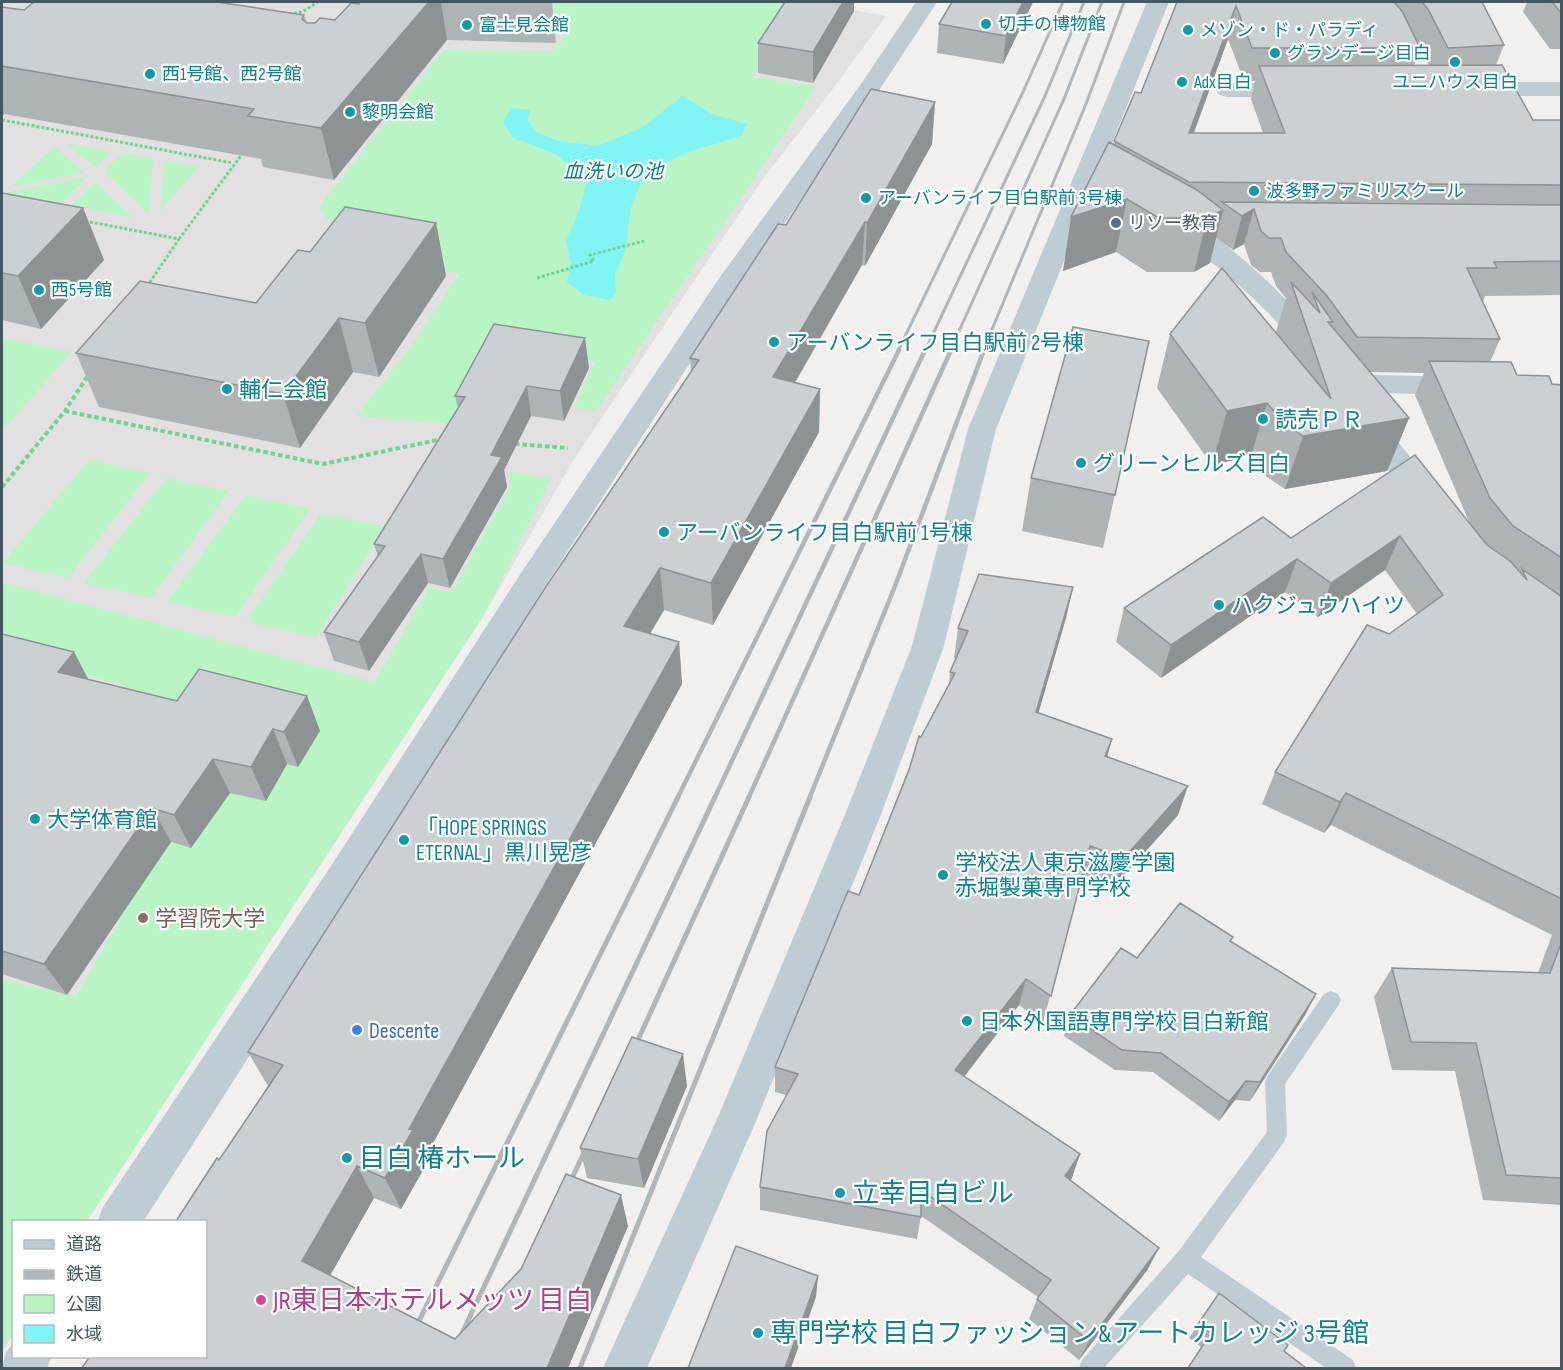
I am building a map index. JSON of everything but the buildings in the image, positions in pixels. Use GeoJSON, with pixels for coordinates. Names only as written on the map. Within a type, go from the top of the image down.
{"type":"FeatureCollection","features":[{"type":"Feature","properties":{"kind":"street"},"geometry":{"type":"LineString","coordinates":[[119,1220],[344,877],[532,581],[733,277],[870,87],[926,2]]}},
{"type":"Feature","properties":{"kind":"street"},"geometry":{"type":"LineString","coordinates":[[625,1368],[734,1126],[862,817],[928,646],[982,429],[1096,181],[1158,2]]}},
{"type":"Feature","properties":{"kind":"street"},"geometry":{"type":"LineString","coordinates":[[1449,89],[1562,89]]}},
{"type":"Feature","properties":{"kind":"street"},"geometry":{"type":"LineString","coordinates":[[1227,90],[1321,90]]}},
{"type":"Feature","properties":{"kind":"street"},"geometry":{"type":"LineString","coordinates":[[1223,226],[1168,220],[1241,271],[1282,309],[1312,345],[1336,383],[1446,522]]}},
{"type":"Feature","properties":{"kind":"street"},"geometry":{"type":"LineString","coordinates":[[1336,383],[1493,386]]}},
{"type":"Feature","properties":{"kind":"lane"},"geometry":{"type":"LineString","coordinates":[[1090,1368],[1186,1260],[1277,1135],[1275,1082],[1331,1000]]}},
{"type":"Feature","properties":{"kind":"lane"},"geometry":{"type":"LineString","coordinates":[[1186,1260],[1345,1368]]}},
{"type":"Feature","properties":{"kind":"path"},"geometry":{"type":"LineString","coordinates":[[279,15],[302,12],[318,2]]}},
{"type":"Feature","properties":{"kind":"path"},"geometry":{"type":"LineString","coordinates":[[2,120],[234,163]]}},
{"type":"Feature","properties":{"kind":"path"},"geometry":{"type":"LineString","coordinates":[[147,287],[234,163],[250,146]]}},
{"type":"Feature","properties":{"kind":"path"},"geometry":{"type":"LineString","coordinates":[[79,220],[179,239]]}},
{"type":"Feature","properties":{"kind":"path"},"geometry":{"type":"LineString","coordinates":[[537,278],[594,261],[591,255],[644,241]]}},
{"type":"Feature","properties":{"kind":"path"},"geometry":{"type":"LineString","coordinates":[[2,487],[64,411],[90,373]]}},
{"type":"Feature","properties":{"kind":"path"},"geometry":{"type":"LineString","coordinates":[[64,411],[323,464],[445,439]]}},
{"type":"Feature","properties":{"kind":"path"},"geometry":{"type":"LineString","coordinates":[[512,444],[568,448]]}},
{"type":"Feature","properties":{"kind":"shaded area","name":"学習院大学"},"geometry":{"type":"Polygon","coordinates":[[[2,2],[812,2],[886,16],[762,180],[573,461],[484,615],[88,1220],[12,1220],[12,1336],[2,1352],[2,2]]]}},
{"type":"Feature","properties":{"kind":"green space"},"geometry":{"type":"Polygon","coordinates":[[[544,2],[804,3],[752,77],[817,86],[596,411],[574,408],[595,362],[497,350],[453,424],[357,416],[418,337],[459,274],[358,255],[318,208],[444,50],[552,51],[562,41],[564,32],[544,2]]]}},
{"type":"Feature","properties":{"kind":"green space"},"geometry":{"type":"Polygon","coordinates":[[[65,143],[111,152],[96,168],[65,143]]]}},
{"type":"Feature","properties":{"kind":"green space"},"geometry":{"type":"Polygon","coordinates":[[[55,146],[84,173],[11,187],[55,146]]]}},
{"type":"Feature","properties":{"kind":"green space"},"geometry":{"type":"Polygon","coordinates":[[[122,153],[153,158],[149,214],[104,171],[122,153]]]}},
{"type":"Feature","properties":{"kind":"green space"},"geometry":{"type":"Polygon","coordinates":[[[165,160],[199,167],[160,211],[165,160]]]}},
{"type":"Feature","properties":{"kind":"green space"},"geometry":{"type":"Polygon","coordinates":[[[87,177],[61,204],[4,193],[87,177]]]}},
{"type":"Feature","properties":{"kind":"green space"},"geometry":{"type":"Polygon","coordinates":[[[95,182],[133,218],[72,205],[95,182]]]}},
{"type":"Feature","properties":{"kind":"green space"},"geometry":{"type":"Polygon","coordinates":[[[2,338],[72,352],[2,431],[2,338]]]}},
{"type":"Feature","properties":{"kind":"green space"},"geometry":{"type":"Polygon","coordinates":[[[89,460],[150,473],[68,578],[3,563],[89,460]]]}},
{"type":"Feature","properties":{"kind":"green space"},"geometry":{"type":"Polygon","coordinates":[[[509,471],[551,479],[484,615],[88,1220],[12,1220],[12,1336],[2,1352],[2,979],[76,996],[195,789],[150,719],[122,684],[2,658],[2,582],[375,682],[429,588],[452,592],[510,487],[509,471]]]}},
{"type":"Feature","properties":{"kind":"green space"},"geometry":{"type":"Polygon","coordinates":[[[166,478],[229,491],[151,598],[84,583],[166,478]]]}},
{"type":"Feature","properties":{"kind":"green space"},"geometry":{"type":"Polygon","coordinates":[[[246,495],[310,509],[235,617],[167,602],[246,495]]]}},
{"type":"Feature","properties":{"kind":"green space"},"geometry":{"type":"Polygon","coordinates":[[[321,513],[386,526],[316,637],[246,622],[321,513]]]}},
{"type":"Feature","properties":{"kind":"water","name":"血洗いの池"},"geometry":{"type":"Polygon","coordinates":[[[682,96],[714,115],[747,124],[741,136],[685,153],[644,175],[630,210],[626,249],[615,274],[616,293],[610,300],[584,295],[567,282],[571,263],[566,241],[579,211],[586,184],[558,155],[512,137],[503,122],[511,108],[530,110],[528,121],[537,133],[559,141],[597,146],[642,128],[682,96]]]}},
{"type":"Feature","properties":{"kind":"railway"},"geometry":{"type":"LineString","coordinates":[[898,351],[1023,92],[1063,2]]}},
{"type":"Feature","properties":{"kind":"railway"},"geometry":{"type":"LineString","coordinates":[[925,351],[1045,96],[1084,2]]}},
{"type":"Feature","properties":{"kind":"railway"},"geometry":{"type":"LineString","coordinates":[[950,351],[1064,99],[1102,2]]}},
{"type":"Feature","properties":{"kind":"railway"},"geometry":{"type":"LineString","coordinates":[[983,351],[1086,104],[1124,2]]}},
{"type":"Feature","properties":{"kind":"railway"},"geometry":{"type":"LineString","coordinates":[[677,799],[899,350]]}},
{"type":"Feature","properties":{"kind":"railway"},"geometry":{"type":"LineString","coordinates":[[714,799],[925,350]]}},
{"type":"Feature","properties":{"kind":"railway"},"geometry":{"type":"LineString","coordinates":[[748,799],[951,350]]}},
{"type":"Feature","properties":{"kind":"railway"},"geometry":{"type":"LineString","coordinates":[[809,799],[895,586],[984,350]]}},
{"type":"Feature","properties":{"kind":"railway"},"geometry":{"type":"LineString","coordinates":[[417,1325],[678,797]]}},
{"type":"Feature","properties":{"kind":"railway"},"geometry":{"type":"LineString","coordinates":[[457,1344],[715,797]]}},
{"type":"Feature","properties":{"kind":"railway"},"geometry":{"type":"LineString","coordinates":[[632,1053],[749,797]]}},
{"type":"Feature","properties":{"kind":"railway"},"geometry":{"type":"LineString","coordinates":[[580,1368],[810,797]]}},
{"type":"Feature","properties":{"kind":"railway"},"geometry":{"type":"LineString","coordinates":[[566,1191],[589,1142]]}},
{"type":"Feature","properties":{"kind":"place","name":"切手の博物館"},"geometry":{"type":"Point","coordinates":[986,24]}},
{"type":"Feature","properties":{"kind":"place","name":"富士見会館"},"geometry":{"type":"Point","coordinates":[467,25]}},
{"type":"Feature","properties":{"kind":"place","name":"メゾン・ド・パラディ"},"geometry":{"type":"Point","coordinates":[1188,30]}},
{"type":"Feature","properties":{"kind":"place","name":"グランデージ目白"},"geometry":{"type":"Point","coordinates":[1275,53]}},
{"type":"Feature","properties":{"kind":"place","name":"ユニハウス目白"},"geometry":{"type":"Point","coordinates":[1455,62]}},
{"type":"Feature","properties":{"kind":"place","name":"西1号館、西2号館"},"geometry":{"type":"Point","coordinates":[150,74]}},
{"type":"Feature","properties":{"kind":"place","name":"Adx目白"},"geometry":{"type":"Point","coordinates":[1182,82]}},
{"type":"Feature","properties":{"kind":"place","name":"黎明会館"},"geometry":{"type":"Point","coordinates":[350,112]}},
{"type":"Feature","properties":{"kind":"place","name":"波多野ファミリスクール"},"geometry":{"type":"Point","coordinates":[1254,191]}},
{"type":"Feature","properties":{"kind":"place","name":"アーバンライフ目白駅前 3号棟"},"geometry":{"type":"Point","coordinates":[866,198]}},
{"type":"Feature","properties":{"kind":"place","name":"リソー教育"},"geometry":{"type":"Point","coordinates":[1116,223]}},
{"type":"Feature","properties":{"kind":"place","name":"西5号館"},"geometry":{"type":"Point","coordinates":[39,290]}},
{"type":"Feature","properties":{"kind":"place","name":"アーバンライフ目白駅前 2号棟"},"geometry":{"type":"Point","coordinates":[774,342]}},
{"type":"Feature","properties":{"kind":"place","name":"輔仁会館"},"geometry":{"type":"Point","coordinates":[227,389]}},
{"type":"Feature","properties":{"kind":"place","name":"読売ＰＲ"},"geometry":{"type":"Point","coordinates":[1263,419]}},
{"type":"Feature","properties":{"kind":"place","name":"グリーンヒルズ目白"},"geometry":{"type":"Point","coordinates":[1081,463]}},
{"type":"Feature","properties":{"kind":"place","name":"アーバンライフ目白駅前 1号棟"},"geometry":{"type":"Point","coordinates":[664,532]}},
{"type":"Feature","properties":{"kind":"place","name":"ハクジュウハイツ"},"geometry":{"type":"Point","coordinates":[1219,605]}},
{"type":"Feature","properties":{"kind":"place","name":"大学体育館"},"geometry":{"type":"Point","coordinates":[35,819]}},
{"type":"Feature","properties":{"kind":"place","name":"「HOPE SPRINGS ETERNAL」黒川晃彦"},"geometry":{"type":"Point","coordinates":[404,840]}},
{"type":"Feature","properties":{"kind":"place","name":"学校法人東京滋慶学園 赤堀製菓専門学校"},"geometry":{"type":"Point","coordinates":[943,875]}},
{"type":"Feature","properties":{"kind":"place","name":"学習院大学"},"geometry":{"type":"Point","coordinates":[143,918]}},
{"type":"Feature","properties":{"kind":"place","name":"日本外国語専門学校 目白新館"},"geometry":{"type":"Point","coordinates":[967,1021]}},
{"type":"Feature","properties":{"kind":"place","name":"Descente"},"geometry":{"type":"Point","coordinates":[357,1030]}},
{"type":"Feature","properties":{"kind":"place","name":"目白 椿ホール"},"geometry":{"type":"Point","coordinates":[347,1158]}},
{"type":"Feature","properties":{"kind":"place","name":"立幸目白ビル"},"geometry":{"type":"Point","coordinates":[840,1193]}},
{"type":"Feature","properties":{"kind":"place","name":"JR東日本ホテルメッツ 目白"},"geometry":{"type":"Point","coordinates":[261,1300]}},
{"type":"Feature","properties":{"kind":"place","name":"専門学校 目白ファッション&アートカレッジ 3号館"},"geometry":{"type":"Point","coordinates":[758,1333]}}]}
